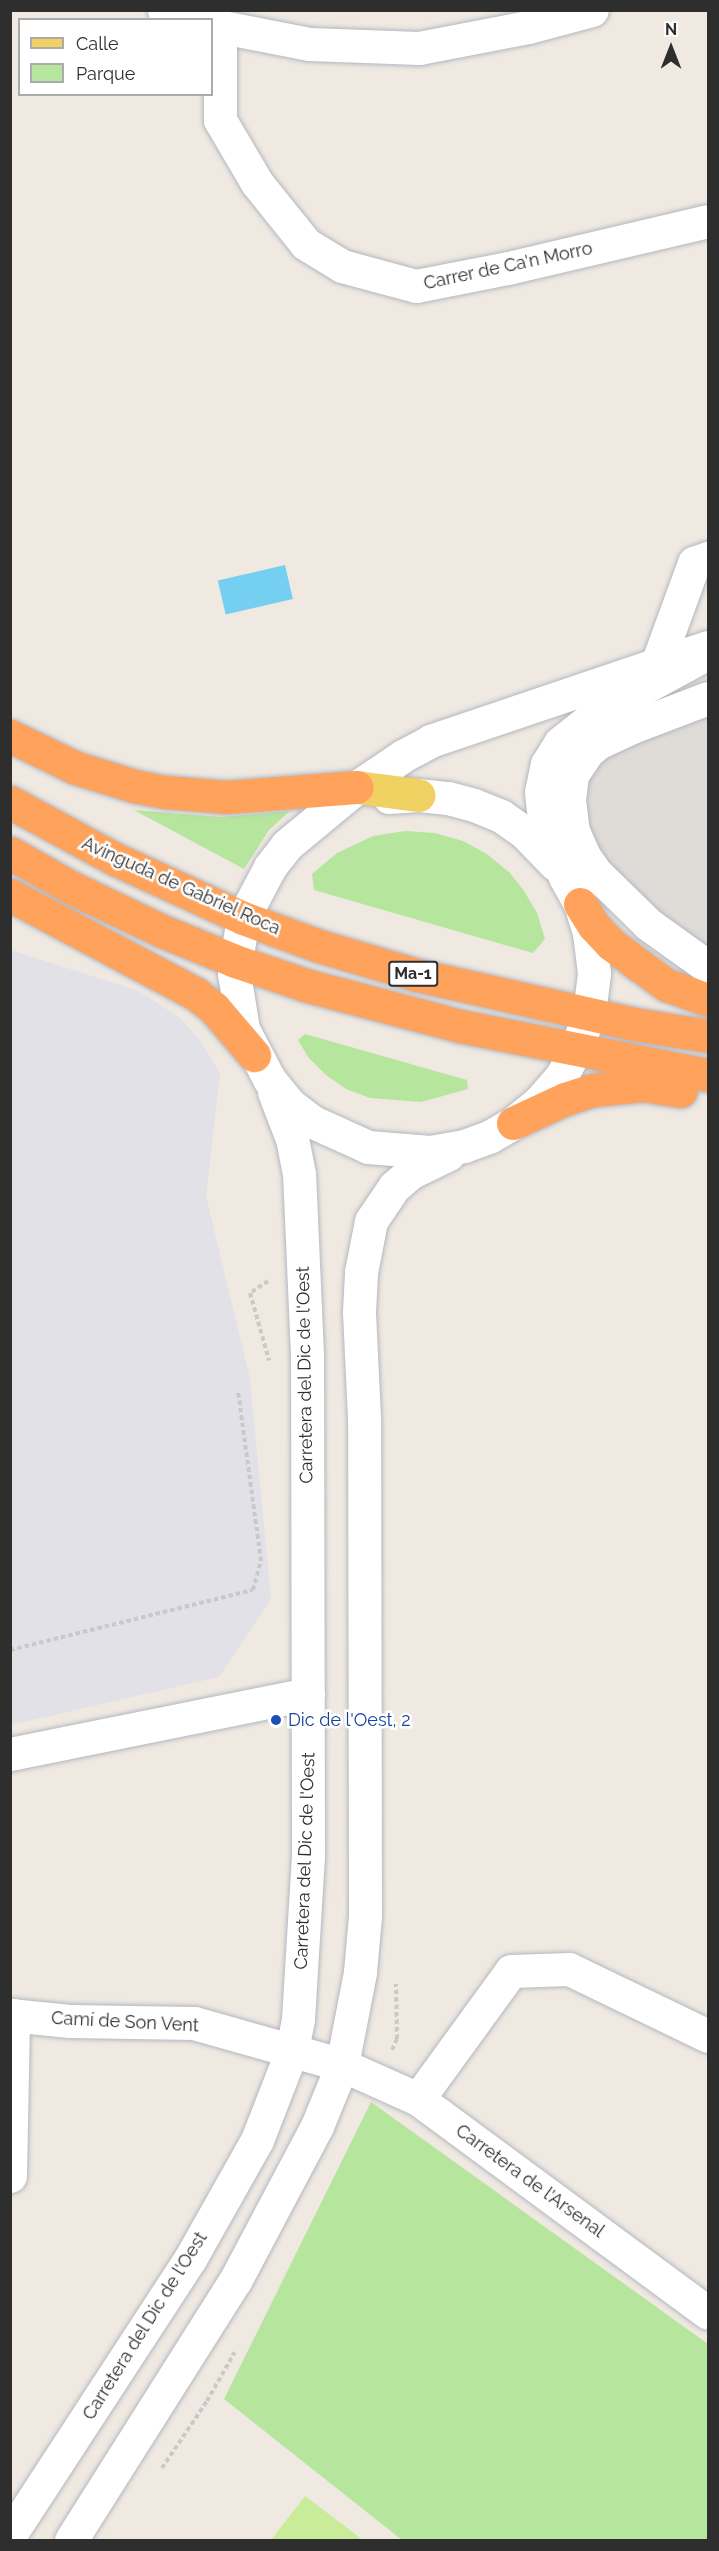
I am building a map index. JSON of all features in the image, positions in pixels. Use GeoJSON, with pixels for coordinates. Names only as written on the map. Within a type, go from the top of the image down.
{"type":"FeatureCollection","features":[{"type":"Feature","properties":{"kind":"highway"},"geometry":{"type":"LineString","coordinates":[[10,736],[76,768],[165,792],[226,797],[357,788]]}},
{"type":"Feature","properties":{"kind":"highway","name":"Avinguda de Gabriel Roca"},"geometry":{"type":"LineString","coordinates":[[10,802],[114,860],[243,918],[319,946],[417,975],[588,1014],[708,1036]]}},
{"type":"Feature","properties":{"kind":"highway","name":"Ma-1"},"geometry":{"type":"LineString","coordinates":[[10,853],[117,910],[235,961],[305,985],[460,1026],[575,1051],[708,1075]]}},
{"type":"Feature","properties":{"kind":"highway"},"geometry":{"type":"LineString","coordinates":[[572,891],[594,926],[611,944],[667,985],[708,1000]]}},
{"type":"Feature","properties":{"kind":"highway"},"geometry":{"type":"LineString","coordinates":[[10,895],[196,994],[214,1008],[261,1067]]}},
{"type":"Feature","properties":{"kind":"highway"},"geometry":{"type":"LineString","coordinates":[[513,1123],[565,1099],[617,1086],[643,1085],[708,1093]]}},
{"type":"Feature","properties":{"kind":"main road"},"geometry":{"type":"LineString","coordinates":[[357,788],[418,795]]}},
{"type":"Feature","properties":{"kind":"street"},"geometry":{"type":"LineString","coordinates":[[164,10],[189,18]]}},
{"type":"Feature","properties":{"kind":"street"},"geometry":{"type":"LineString","coordinates":[[213,25],[309,44],[419,48],[528,27],[592,10]]}},
{"type":"Feature","properties":{"kind":"street","name":"Carrer de Ca'n Morro"},"geometry":{"type":"LineString","coordinates":[[213,64],[220,120],[257,183],[306,244],[342,266],[417,286],[508,268],[708,221]]}},
{"type":"Feature","properties":{"kind":"street"},"geometry":{"type":"LineString","coordinates":[[657,664],[694,563],[708,558]]}},
{"type":"Feature","properties":{"kind":"street"},"geometry":{"type":"LineString","coordinates":[[310,827],[357,788],[403,756],[431,741],[708,647]]}},
{"type":"Feature","properties":{"kind":"street"},"geometry":{"type":"LineString","coordinates":[[71,2541],[236,2281],[317,2126],[342,2065],[360,1972],[364,1916],[364,1418],[359,1312],[365,1240],[371,1221],[394,1187],[410,1173],[513,1123],[539,1102],[561,1077],[575,1051],[593,994],[592,953],[572,891],[548,833],[541,808],[542,776],[560,744],[599,712],[708,653]]}},
{"type":"Feature","properties":{"kind":"street"},"geometry":{"type":"LineString","coordinates":[[548,833],[548,803],[553,788],[569,765],[598,743],[632,727],[708,698]]}},
{"type":"Feature","properties":{"kind":"street"},"geometry":{"type":"LineString","coordinates":[[598,743],[579,762],[570,788],[569,814],[579,845],[596,873],[615,893],[663,936],[708,967]]}},
{"type":"Feature","properties":{"kind":"street"},"geometry":{"type":"LineString","coordinates":[[310,827],[361,802],[418,795],[474,804],[501,816],[547,853],[572,891]]}},
{"type":"Feature","properties":{"kind":"street","name":"Carretera del Dic de l'Oest"},"geometry":{"type":"LineString","coordinates":[[10,2535],[190,2259],[257,2140],[292,2050],[298,2019],[308,1857],[307,1355],[301,1197],[292,1139],[243,1029],[236,1000],[235,961],[243,918],[270,867],[287,845],[310,827]]}},
{"type":"Feature","properties":{"kind":"street"},"geometry":{"type":"LineString","coordinates":[[261,1067],[289,1104],[312,1122],[368,1147],[430,1152],[464,1146]]}},
{"type":"Feature","properties":{"kind":"street"},"geometry":{"type":"LineString","coordinates":[[10,1754],[308,1694]]}},
{"type":"Feature","properties":{"kind":"street"},"geometry":{"type":"LineString","coordinates":[[418,2099],[511,1971],[569,1969],[708,2036]]}},
{"type":"Feature","properties":{"kind":"street"},"geometry":{"type":"LineString","coordinates":[[10,2176],[12,2015]]}},
{"type":"Feature","properties":{"kind":"street","name":"Camí de Son Vent"},"geometry":{"type":"LineString","coordinates":[[12,2015],[70,2021],[194,2023],[342,2065]]}},
{"type":"Feature","properties":{"kind":"street","name":"Carretera de l'Arsenal"},"geometry":{"type":"LineString","coordinates":[[342,2065],[418,2099],[708,2313]]}},
{"type":"Feature","properties":{"kind":"path"},"geometry":{"type":"LineString","coordinates":[[270,1361],[250,1293],[264,1286],[272,1276]]}},
{"type":"Feature","properties":{"kind":"path"},"geometry":{"type":"LineString","coordinates":[[10,1650],[252,1590],[261,1561],[238,1390]]}},
{"type":"Feature","properties":{"kind":"shaded area"},"geometry":{"type":"Polygon","coordinates":[[[708,711],[708,956],[608,877],[581,817],[591,764],[607,751],[708,711]]]}},
{"type":"Feature","properties":{"kind":"shaded area"},"geometry":{"type":"Polygon","coordinates":[[[11,950],[139,991],[180,1018],[201,1041],[220,1074],[206,1196],[250,1379],[271,1599],[219,1677],[11,1725],[11,950]]]}},
{"type":"Feature","properties":{"kind":"green space"},"geometry":{"type":"Polygon","coordinates":[[[134,810],[221,817],[290,811],[269,830],[244,869],[134,810]]]}},
{"type":"Feature","properties":{"kind":"green space"},"geometry":{"type":"Polygon","coordinates":[[[405,831],[435,833],[463,841],[487,854],[510,873],[537,913],[545,939],[533,953],[314,890],[312,874],[337,853],[373,836],[405,831]]]}},
{"type":"Feature","properties":{"kind":"green space"},"geometry":{"type":"Polygon","coordinates":[[[305,1034],[467,1080],[468,1089],[421,1102],[370,1098],[346,1089],[326,1075],[308,1057],[298,1040],[305,1034]]]}},
{"type":"Feature","properties":{"kind":"green space"},"geometry":{"type":"Polygon","coordinates":[[[371,2102],[708,2344],[708,2540],[402,2540],[224,2399],[371,2102]]]}},
{"type":"Feature","properties":{"kind":"green space"},"geometry":{"type":"Polygon","coordinates":[[[305,2496],[363,2540],[271,2540],[305,2496]]]}},
{"type":"Feature","properties":{"kind":"water"},"geometry":{"type":"Polygon","coordinates":[[[285,565],[293,599],[226,615],[218,581],[285,565]]]}},
{"type":"Feature","properties":{"kind":"place","name":"Dic de l'Oest, 2"},"geometry":{"type":"Point","coordinates":[276,1720]}}]}
